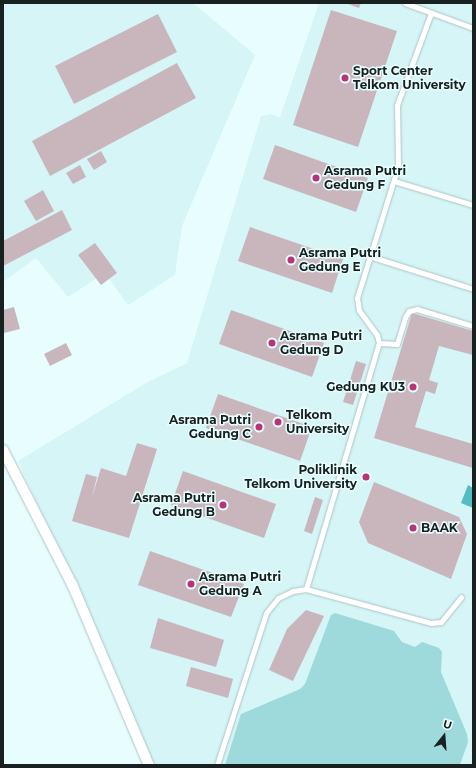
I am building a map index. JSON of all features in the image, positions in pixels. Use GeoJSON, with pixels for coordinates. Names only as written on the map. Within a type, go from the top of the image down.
{"type":"FeatureCollection","features":[{"type":"Feature","properties":{"kind":"street"},"geometry":{"type":"LineString","coordinates":[[3,450],[72,584],[149,765]]}},
{"type":"Feature","properties":{"kind":"lane"},"geometry":{"type":"LineString","coordinates":[[405,3],[473,28]]}},
{"type":"Feature","properties":{"kind":"lane"},"geometry":{"type":"LineString","coordinates":[[306,589],[379,343],[356,305],[369,256],[394,181],[399,152],[397,105],[431,13]]}},
{"type":"Feature","properties":{"kind":"lane"},"geometry":{"type":"LineString","coordinates":[[394,181],[473,205]]}},
{"type":"Feature","properties":{"kind":"lane"},"geometry":{"type":"LineString","coordinates":[[369,256],[473,289]]}},
{"type":"Feature","properties":{"kind":"lane"},"geometry":{"type":"LineString","coordinates":[[379,343],[397,344],[405,317],[410,310],[417,309],[473,326]]}},
{"type":"Feature","properties":{"kind":"lane"},"geometry":{"type":"LineString","coordinates":[[217,765],[266,613],[278,598],[293,591],[306,589],[431,622],[441,622],[461,597]]}},
{"type":"Feature","properties":{"kind":"shaded area"},"geometry":{"type":"Polygon","coordinates":[[[3,3],[193,3],[255,55],[182,226],[175,275],[128,305],[105,273],[68,297],[36,258],[3,282],[3,3]]]}},
{"type":"Feature","properties":{"kind":"shaded area","name":"Telkom University"},"geometry":{"type":"Polygon","coordinates":[[[319,3],[473,3],[473,765],[154,765],[18,461],[146,383],[187,363],[261,116],[270,114],[280,117],[319,3]]]}},
{"type":"Feature","properties":{"kind":"shaded area"},"geometry":{"type":"Polygon","coordinates":[[[468,485],[473,488],[473,508],[461,503],[468,485]]]}},
{"type":"Feature","properties":{"kind":"shaded area"},"geometry":{"type":"Polygon","coordinates":[[[335,613],[394,631],[402,642],[415,647],[422,642],[439,648],[442,652],[441,672],[467,734],[468,742],[460,765],[225,765],[241,714],[300,689],[305,684],[331,615],[335,613]]]}},
{"type":"Feature","properties":{"kind":"building"},"geometry":{"type":"Polygon","coordinates":[[[345,3],[361,3],[359,8],[345,3]]]}},
{"type":"Feature","properties":{"kind":"building","name":"Sport Center Telkom University"},"geometry":{"type":"Polygon","coordinates":[[[331,10],[397,31],[358,147],[293,125],[331,10]]]}},
{"type":"Feature","properties":{"kind":"building"},"geometry":{"type":"Polygon","coordinates":[[[158,14],[177,52],[74,104],[55,66],[158,14]]]}},
{"type":"Feature","properties":{"kind":"building"},"geometry":{"type":"Polygon","coordinates":[[[177,63],[196,98],[50,176],[32,141],[177,63]]]}},
{"type":"Feature","properties":{"kind":"building","name":"Asrama Putri Gedung F"},"geometry":{"type":"Polygon","coordinates":[[[275,145],[368,178],[356,212],[263,179],[275,145]]]}},
{"type":"Feature","properties":{"kind":"building"},"geometry":{"type":"Polygon","coordinates":[[[101,151],[107,162],[94,170],[87,159],[101,151]]]}},
{"type":"Feature","properties":{"kind":"building"},"geometry":{"type":"Polygon","coordinates":[[[80,165],[86,177],[73,184],[66,173],[80,165]]]}},
{"type":"Feature","properties":{"kind":"building"},"geometry":{"type":"Polygon","coordinates":[[[43,190],[54,211],[36,221],[24,201],[43,190]]]}},
{"type":"Feature","properties":{"kind":"building"},"geometry":{"type":"Polygon","coordinates":[[[62,210],[72,230],[3,266],[3,241],[62,210]]]}},
{"type":"Feature","properties":{"kind":"building","name":"Asrama Putri Gedung E"},"geometry":{"type":"Polygon","coordinates":[[[250,227],[343,259],[332,293],[238,261],[250,227]]]}},
{"type":"Feature","properties":{"kind":"building"},"geometry":{"type":"Polygon","coordinates":[[[95,243],[117,273],[101,285],[78,255],[95,243]]]}},
{"type":"Feature","properties":{"kind":"building"},"geometry":{"type":"Polygon","coordinates":[[[14,307],[20,329],[4,333],[3,310],[14,307]]]}},
{"type":"Feature","properties":{"kind":"building","name":"Asrama Putri Gedung D"},"geometry":{"type":"Polygon","coordinates":[[[231,310],[324,343],[312,377],[219,344],[231,310]]]}},
{"type":"Feature","properties":{"kind":"building","name":"Gedung KU3"},"geometry":{"type":"Polygon","coordinates":[[[412,313],[473,331],[473,355],[439,346],[429,380],[438,383],[435,394],[426,391],[415,427],[473,444],[473,468],[374,438],[412,313]]]}},
{"type":"Feature","properties":{"kind":"building"},"geometry":{"type":"Polygon","coordinates":[[[66,343],[72,355],[50,366],[44,354],[66,343]]]}},
{"type":"Feature","properties":{"kind":"building"},"geometry":{"type":"Polygon","coordinates":[[[356,361],[366,364],[353,405],[343,402],[356,361]]]}},
{"type":"Feature","properties":{"kind":"building","name":"Asrama Putri Gedung C"},"geometry":{"type":"Polygon","coordinates":[[[218,394],[312,427],[300,461],[206,428],[218,394]]]}},
{"type":"Feature","properties":{"kind":"building"},"geometry":{"type":"Polygon","coordinates":[[[137,443],[157,449],[129,538],[72,521],[86,474],[97,477],[92,497],[101,468],[126,476],[137,443]]]}},
{"type":"Feature","properties":{"kind":"building","name":"Asrama Putri Gedung B"},"geometry":{"type":"Polygon","coordinates":[[[183,471],[276,504],[264,538],[171,505],[183,471]]]}},
{"type":"Feature","properties":{"kind":"building","name":"BAAK"},"geometry":{"type":"Polygon","coordinates":[[[374,482],[459,517],[467,534],[451,579],[368,543],[359,522],[374,482]]]}},
{"type":"Feature","properties":{"kind":"building"},"geometry":{"type":"Polygon","coordinates":[[[315,497],[323,500],[312,534],[304,531],[315,497]]]}},
{"type":"Feature","properties":{"kind":"building","name":"Asrama Putri Gedung A"},"geometry":{"type":"Polygon","coordinates":[[[150,551],[244,584],[231,617],[138,585],[150,551]]]}},
{"type":"Feature","properties":{"kind":"building"},"geometry":{"type":"Polygon","coordinates":[[[306,610],[324,616],[293,681],[269,670],[287,629],[306,610]]]}},
{"type":"Feature","properties":{"kind":"building"},"geometry":{"type":"Polygon","coordinates":[[[158,618],[224,640],[216,667],[150,648],[158,618]]]}},
{"type":"Feature","properties":{"kind":"building"},"geometry":{"type":"Polygon","coordinates":[[[191,667],[233,679],[228,698],[186,686],[191,667]]]}},
{"type":"Feature","properties":{"kind":"place","name":"Sport Center Telkom University"},"geometry":{"type":"Point","coordinates":[345,78]}},
{"type":"Feature","properties":{"kind":"place","name":"Asrama Putri Gedung F"},"geometry":{"type":"Point","coordinates":[316,178]}},
{"type":"Feature","properties":{"kind":"place","name":"Asrama Putri Gedung E"},"geometry":{"type":"Point","coordinates":[291,260]}},
{"type":"Feature","properties":{"kind":"place","name":"Asrama Putri Gedung D"},"geometry":{"type":"Point","coordinates":[272,343]}},
{"type":"Feature","properties":{"kind":"place","name":"Gedung KU3"},"geometry":{"type":"Point","coordinates":[413,387]}},
{"type":"Feature","properties":{"kind":"place","name":"Telkom University"},"geometry":{"type":"Point","coordinates":[278,422]}},
{"type":"Feature","properties":{"kind":"place","name":"Asrama Putri Gedung C"},"geometry":{"type":"Point","coordinates":[259,427]}},
{"type":"Feature","properties":{"kind":"place","name":"Poliklinik Telkom University"},"geometry":{"type":"Point","coordinates":[366,477]}},
{"type":"Feature","properties":{"kind":"place","name":"Asrama Putri Gedung B"},"geometry":{"type":"Point","coordinates":[223,505]}},
{"type":"Feature","properties":{"kind":"place","name":"BAAK"},"geometry":{"type":"Point","coordinates":[413,528]}},
{"type":"Feature","properties":{"kind":"place","name":"Asrama Putri Gedung A"},"geometry":{"type":"Point","coordinates":[191,584]}}]}
